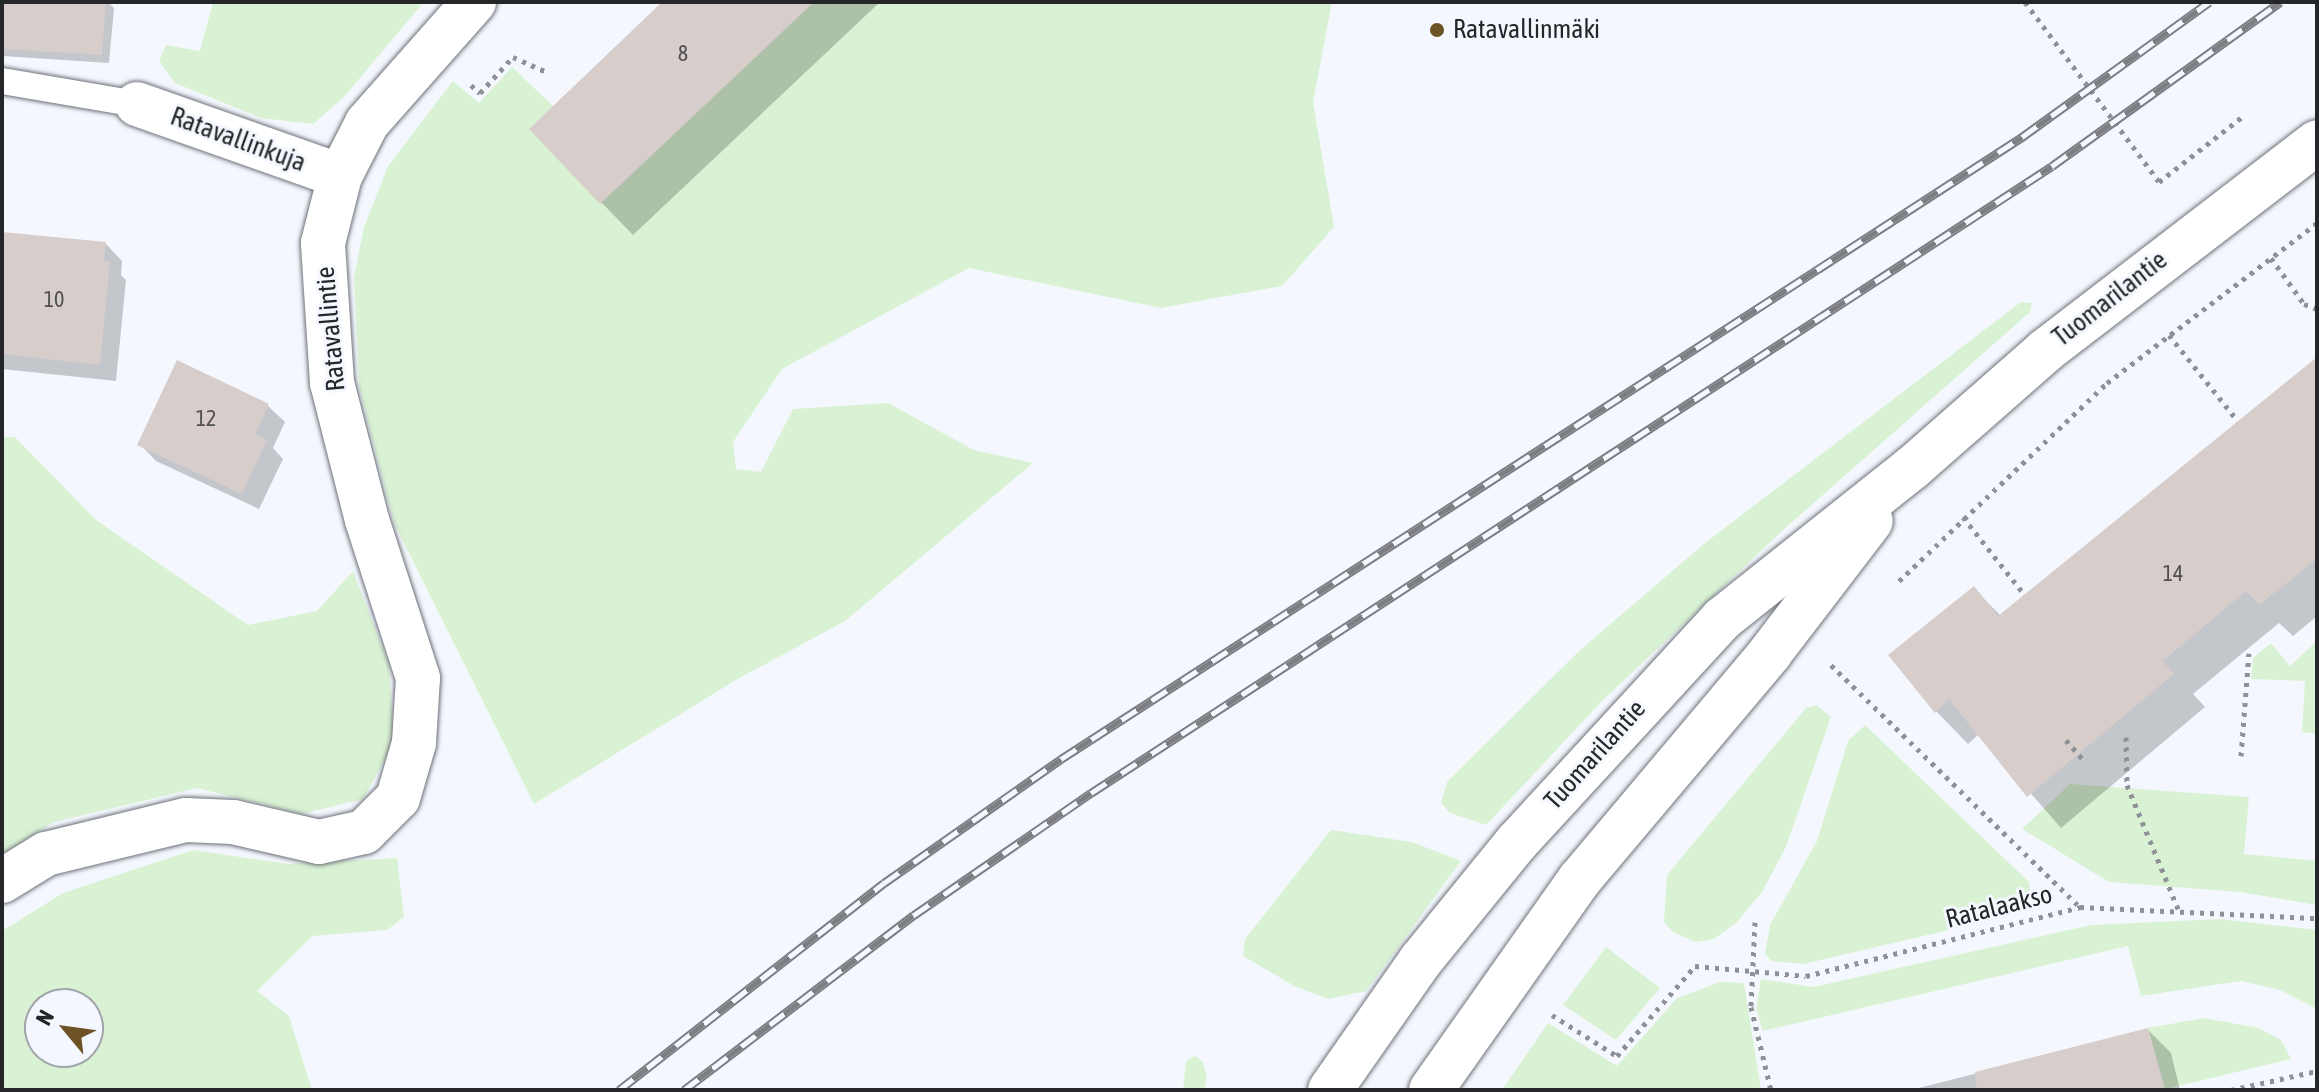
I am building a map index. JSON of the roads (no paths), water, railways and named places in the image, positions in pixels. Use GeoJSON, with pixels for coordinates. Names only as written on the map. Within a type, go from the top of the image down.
{"type":"FeatureCollection","features":[{"type":"Feature","properties":{"kind":"main road","name":"Ratavallintie"},"geometry":{"type":"LineString","coordinates":[[2,881],[46,854],[186,820],[233,822],[319,842],[364,832],[398,798],[414,743],[418,678],[367,520],[332,383],[323,243],[340,176],[367,123],[474,2]]}},
{"type":"Feature","properties":{"kind":"main road","name":"Ratavallinkuja"},"geometry":{"type":"LineString","coordinates":[[137,104],[340,176]]}},
{"type":"Feature","properties":{"kind":"main road","name":"Tuomarilantie"},"geometry":{"type":"LineString","coordinates":[[1330,1090],[1421,960],[1614,732],[1722,619],[1912,468],[2045,351],[2317,142]]}},
{"type":"Feature","properties":{"kind":"main road","name":"Tuomarilantie"},"geometry":{"type":"LineString","coordinates":[[1431,1090],[1580,879],[1770,653],[1912,468]]}},
{"type":"Feature","properties":{"kind":"lane"},"geometry":{"type":"LineString","coordinates":[[2,81],[137,104]]}},
{"type":"Feature","properties":{"kind":"railway"},"geometry":{"type":"LineString","coordinates":[[619,1090],[884,883],[1061,759],[2022,137],[2209,2]]}},
{"type":"Feature","properties":{"kind":"railway"},"geometry":{"type":"LineString","coordinates":[[684,1090],[914,915],[1091,793],[2052,166],[2280,2]]}},
{"type":"Feature","properties":{"kind":"place","name":"Ratavallinmäki"},"geometry":{"type":"Point","coordinates":[1437,30]}}]}
